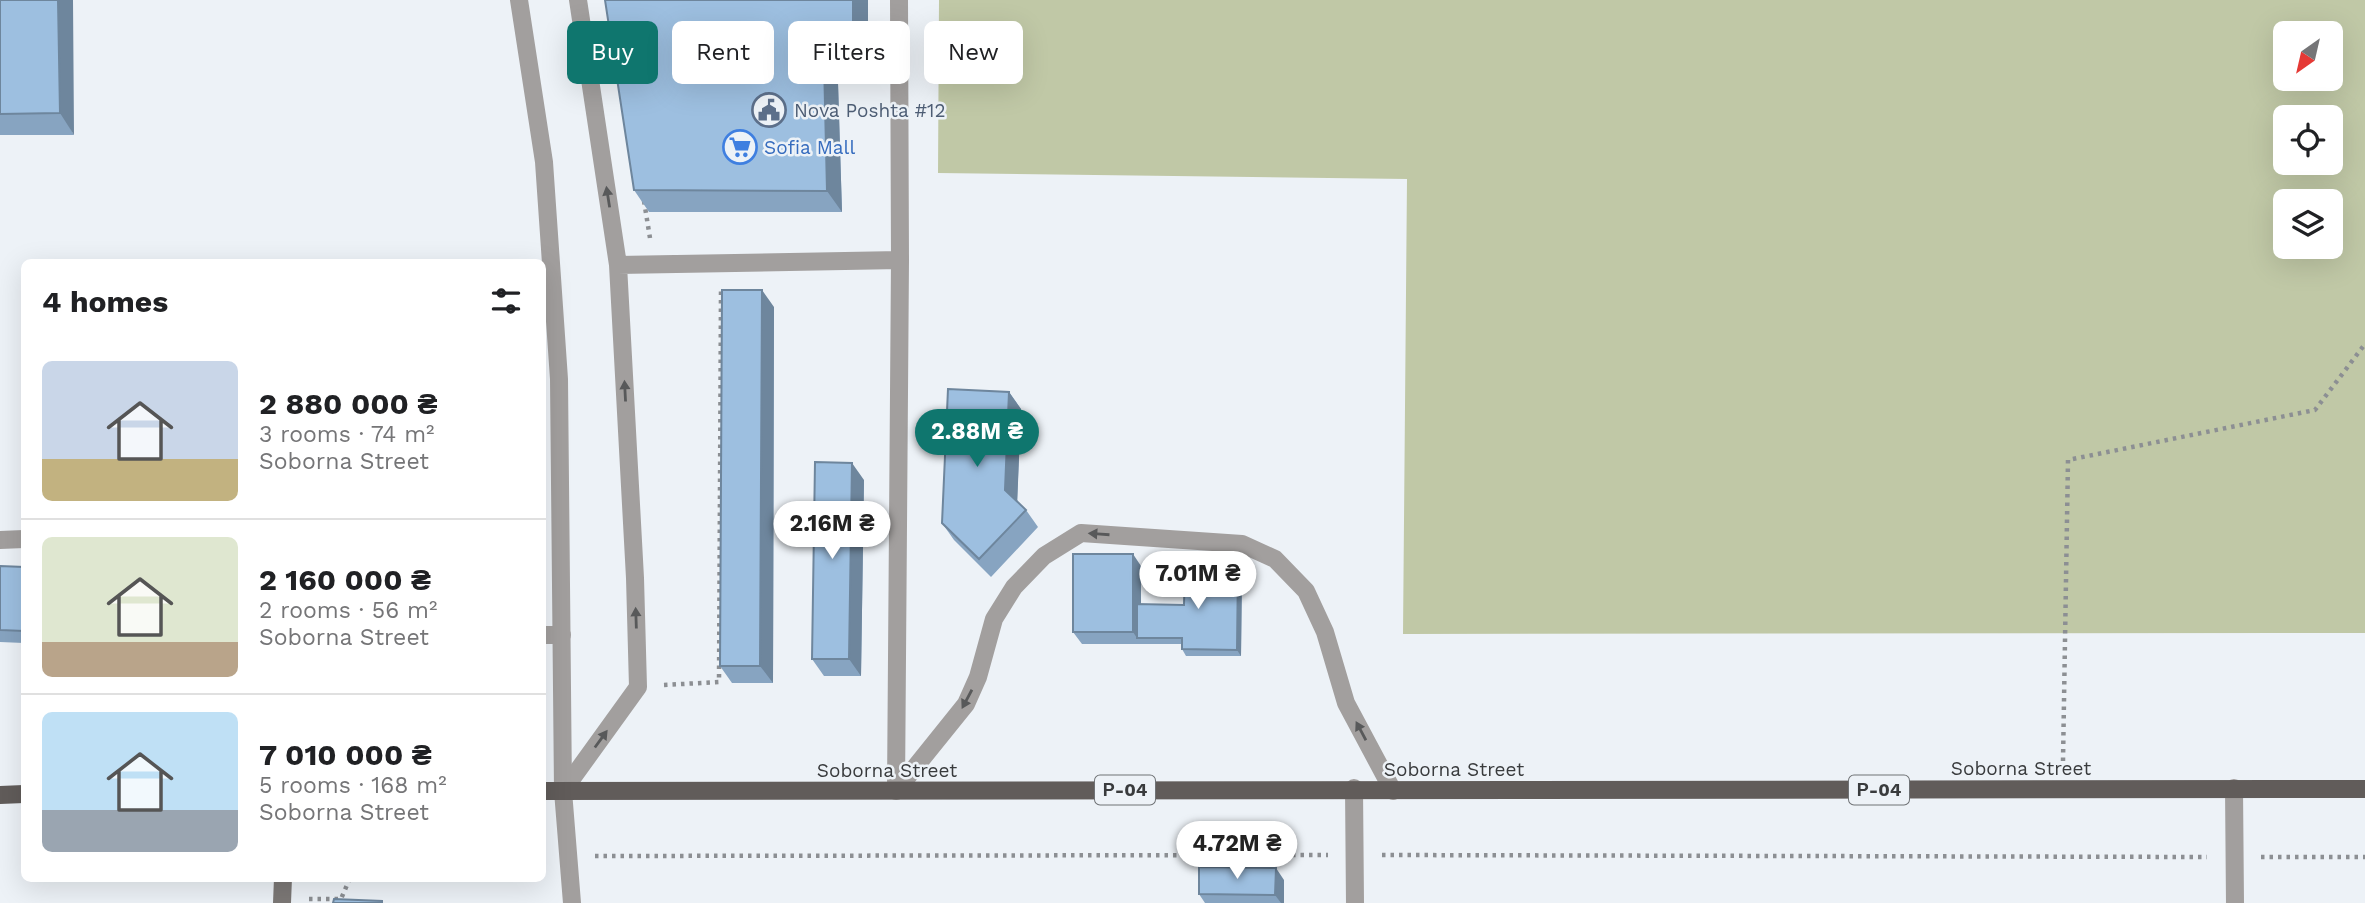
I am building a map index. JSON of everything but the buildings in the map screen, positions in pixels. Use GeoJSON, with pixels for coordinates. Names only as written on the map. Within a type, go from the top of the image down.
{"type":"FeatureCollection","features":[{"type":"Feature","properties":{"kind":"main road","name":"Soborna Street"},"geometry":{"type":"LineString","coordinates":[[546,791],[2365,789]]}},
{"type":"Feature","properties":{"kind":"main road"},"geometry":{"type":"LineString","coordinates":[[0,795],[21,794]]}},
{"type":"Feature","properties":{"kind":"street"},"geometry":{"type":"LineString","coordinates":[[519,0],[544,162],[559,379],[563,791],[572,903]]}},
{"type":"Feature","properties":{"kind":"street"},"geometry":{"type":"LineString","coordinates":[[563,791],[638,687],[635,578],[618,265],[578,0]]}},
{"type":"Feature","properties":{"kind":"street"},"geometry":{"type":"LineString","coordinates":[[896,791],[899,0]]}},
{"type":"Feature","properties":{"kind":"street"},"geometry":{"type":"LineString","coordinates":[[618,265],[900,260]]}},
{"type":"Feature","properties":{"kind":"street"},"geometry":{"type":"LineString","coordinates":[[896,791],[966,704],[978,677],[994,620],[1014,587],[1044,556],[1081,533],[1242,544],[1275,559],[1306,591],[1325,632],[1346,703],[1394,791]]}},
{"type":"Feature","properties":{"kind":"street"},"geometry":{"type":"LineString","coordinates":[[0,540],[21,539]]}},
{"type":"Feature","properties":{"kind":"street"},"geometry":{"type":"LineString","coordinates":[[546,635],[562,635]]}},
{"type":"Feature","properties":{"kind":"street"},"geometry":{"type":"LineString","coordinates":[[2234,788],[2235,903]]}},
{"type":"Feature","properties":{"kind":"street"},"geometry":{"type":"LineString","coordinates":[[1354,789],[1356,903]]}},
{"type":"Feature","properties":{"kind":"street"},"geometry":{"type":"LineString","coordinates":[[282,900],[283,882]]}},
{"type":"Feature","properties":{"kind":"path"},"geometry":{"type":"LineString","coordinates":[[643,198],[654,264]]}},
{"type":"Feature","properties":{"kind":"path"},"geometry":{"type":"LineString","coordinates":[[638,687],[719,682],[721,263]]}},
{"type":"Feature","properties":{"kind":"path"},"geometry":{"type":"LineString","coordinates":[[2062,789],[2068,460],[2315,410],[2365,344]]}},
{"type":"Feature","properties":{"kind":"path"},"geometry":{"type":"LineString","coordinates":[[568,856],[2365,857]]}},
{"type":"Feature","properties":{"kind":"path"},"geometry":{"type":"LineString","coordinates":[[282,900],[341,899],[348,882]]}},
{"type":"Feature","properties":{"kind":"green space"},"geometry":{"type":"Polygon","coordinates":[[[939,0],[2365,0],[2365,633],[1403,634],[1407,179],[938,173],[939,84],[1023,84],[1023,21],[939,21],[939,0]]]}},
{"type":"Feature","properties":{"kind":"place","name":"Nova Poshta #12"},"geometry":{"type":"Point","coordinates":[769,110]}},
{"type":"Feature","properties":{"kind":"place","name":"Sofia Mall"},"geometry":{"type":"Point","coordinates":[740,147]}}]}
